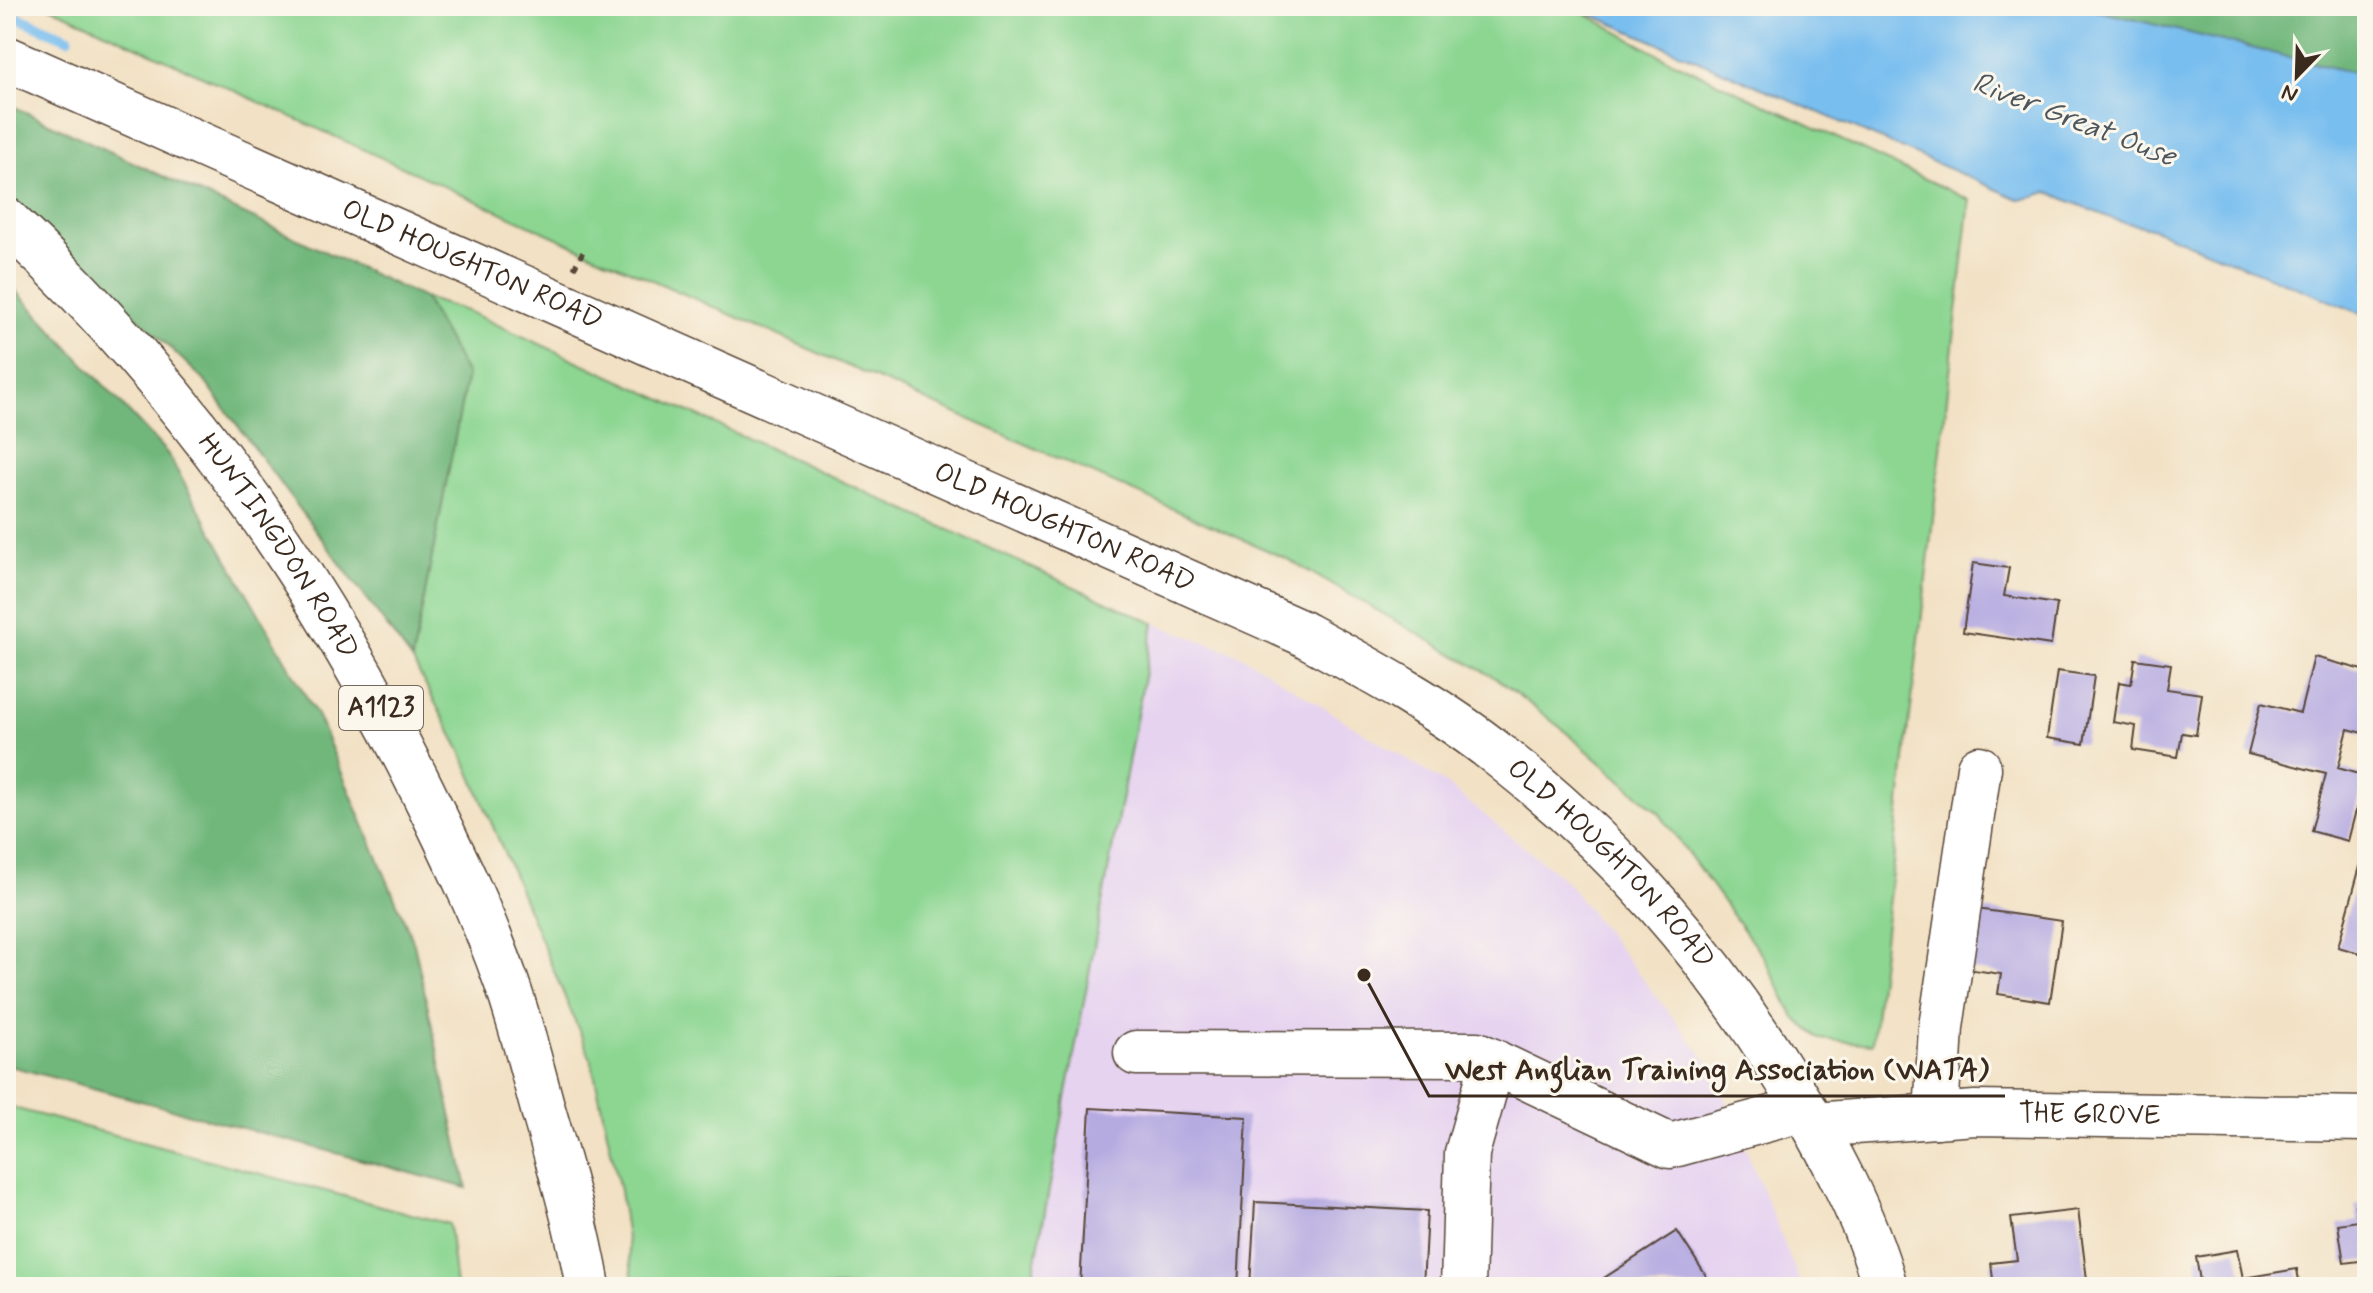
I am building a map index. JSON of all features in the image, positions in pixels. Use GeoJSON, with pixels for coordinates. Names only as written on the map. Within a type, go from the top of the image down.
{"type":"FeatureCollection","features":[{"type":"Feature","properties":{"kind":"main road","name":"OLD HOUGHTON ROAD"},"geometry":{"type":"LineString","coordinates":[[6,58],[919,460],[1313,639],[1393,683],[1499,755],[1628,868],[1743,1008],[1810,1117],[1874,1247],[1885,1287]]}},
{"type":"Feature","properties":{"kind":"main road","name":"HUNTINGDON ROAD"},"geometry":{"type":"LineString","coordinates":[[6,220],[130,346],[208,441],[300,568],[370,685],[459,867],[507,982],[579,1235],[588,1287]]}},
{"type":"Feature","properties":{"kind":"main road"},"geometry":{"type":"LineString","coordinates":[[1936,1116],[1941,1027],[1979,768]]}},
{"type":"Feature","properties":{"kind":"main road","name":"THE GROVE"},"geometry":{"type":"LineString","coordinates":[[1136,1053],[1477,1054],[1670,1146],[1810,1117],[1975,1113],[2367,1119]]}},
{"type":"Feature","properties":{"kind":"main road"},"geometry":{"type":"LineString","coordinates":[[1463,1287],[1467,1153],[1493,1061]]}},
{"type":"Feature","properties":{"kind":"shaded area"},"geometry":{"type":"Polygon","coordinates":[[[1154,623],[1240,655],[1446,784],[1565,880],[1714,1070],[1802,1287],[1031,1287],[1154,623]]]}},
{"type":"Feature","properties":{"kind":"green space"},"geometry":{"type":"Polygon","coordinates":[[[48,6],[1572,6],[1659,55],[1970,200],[1872,1044],[1820,1039],[1795,1018],[1764,958],[1659,813],[1561,728],[1497,679],[1287,559],[584,250],[48,6]]]}},
{"type":"Feature","properties":{"kind":"green space"},"geometry":{"type":"Polygon","coordinates":[[[2078,6],[2367,6],[2367,76],[2078,6]]]}},
{"type":"Feature","properties":{"kind":"green space"},"geometry":{"type":"Polygon","coordinates":[[[6,103],[424,298],[467,375],[412,660],[203,379],[6,193],[6,103]]]}},
{"type":"Feature","properties":{"kind":"green space"},"geometry":{"type":"Polygon","coordinates":[[[6,280],[167,453],[318,717],[414,943],[467,1188],[6,1065],[6,280]]]}},
{"type":"Feature","properties":{"kind":"green space"},"geometry":{"type":"Polygon","coordinates":[[[424,298],[469,312],[1154,623],[1031,1287],[634,1287],[620,1191],[591,1059],[462,753],[412,660],[467,375],[424,298]]]}},
{"type":"Feature","properties":{"kind":"green space"},"geometry":{"type":"Polygon","coordinates":[[[6,1106],[449,1224],[456,1287],[6,1287],[6,1106]]]}},
{"type":"Feature","properties":{"kind":"water","name":"River Great Ouse"},"geometry":{"type":"Polygon","coordinates":[[[1572,6],[2078,6],[2367,76],[2367,316],[2151,228],[2118,221],[2048,192],[2021,200],[1572,6]]]}},
{"type":"Feature","properties":{"kind":"building"},"geometry":{"type":"Polygon","coordinates":[[[1973,563],[2009,568],[2004,596],[2057,604],[2051,645],[1963,632],[1973,563]]]}},
{"type":"Feature","properties":{"kind":"building"},"geometry":{"type":"Polygon","coordinates":[[[2314,657],[2367,671],[2361,693],[2367,695],[2367,734],[2348,729],[2338,768],[2365,776],[2348,841],[2311,831],[2326,774],[2248,754],[2261,703],[2300,713],[2314,657]]]}},
{"type":"Feature","properties":{"kind":"building"},"geometry":{"type":"Polygon","coordinates":[[[2135,659],[2171,664],[2167,689],[2202,694],[2196,735],[2182,733],[2178,757],[2133,750],[2136,726],[2113,722],[2119,682],[2131,684],[2135,659]]]}},
{"type":"Feature","properties":{"kind":"building"},"geometry":{"type":"Polygon","coordinates":[[[2057,671],[2094,676],[2084,744],[2047,738],[2057,671]]]}},
{"type":"Feature","properties":{"kind":"building"},"geometry":{"type":"Polygon","coordinates":[[[2367,841],[2367,955],[2338,947],[2367,841]]]}},
{"type":"Feature","properties":{"kind":"building"},"geometry":{"type":"Polygon","coordinates":[[[1969,908],[2062,921],[2050,1002],[1998,994],[2001,974],[1960,968],[1969,908]]]}},
{"type":"Feature","properties":{"kind":"building"},"geometry":{"type":"Polygon","coordinates":[[[1090,1108],[1247,1117],[1238,1287],[1080,1287],[1090,1108]]]}},
{"type":"Feature","properties":{"kind":"building"},"geometry":{"type":"Polygon","coordinates":[[[1255,1202],[1427,1211],[1423,1287],[1250,1287],[1255,1202]]]}},
{"type":"Feature","properties":{"kind":"building"},"geometry":{"type":"Polygon","coordinates":[[[2367,1203],[2367,1260],[2344,1263],[2338,1224],[2358,1221],[2355,1205],[2367,1203]]]}},
{"type":"Feature","properties":{"kind":"building"},"geometry":{"type":"Polygon","coordinates":[[[2078,1210],[2088,1287],[1994,1287],[1991,1263],[2017,1260],[2011,1218],[2078,1210]]]}},
{"type":"Feature","properties":{"kind":"building"},"geometry":{"type":"Polygon","coordinates":[[[1677,1231],[1712,1285],[1709,1287],[1590,1287],[1677,1231]]]}},
{"type":"Feature","properties":{"kind":"building"},"geometry":{"type":"Polygon","coordinates":[[[2237,1250],[2243,1278],[2297,1269],[2300,1287],[2201,1287],[2196,1257],[2237,1250]]]}},
{"type":"Feature","properties":{"kind":"waterway"},"geometry":{"type":"LineString","coordinates":[[6,13],[68,38]]}},
{"type":"Feature","properties":{"kind":"place","name":"West Anglian Training Association (WATA)"},"geometry":{"type":"Point","coordinates":[1364,975]}}]}
